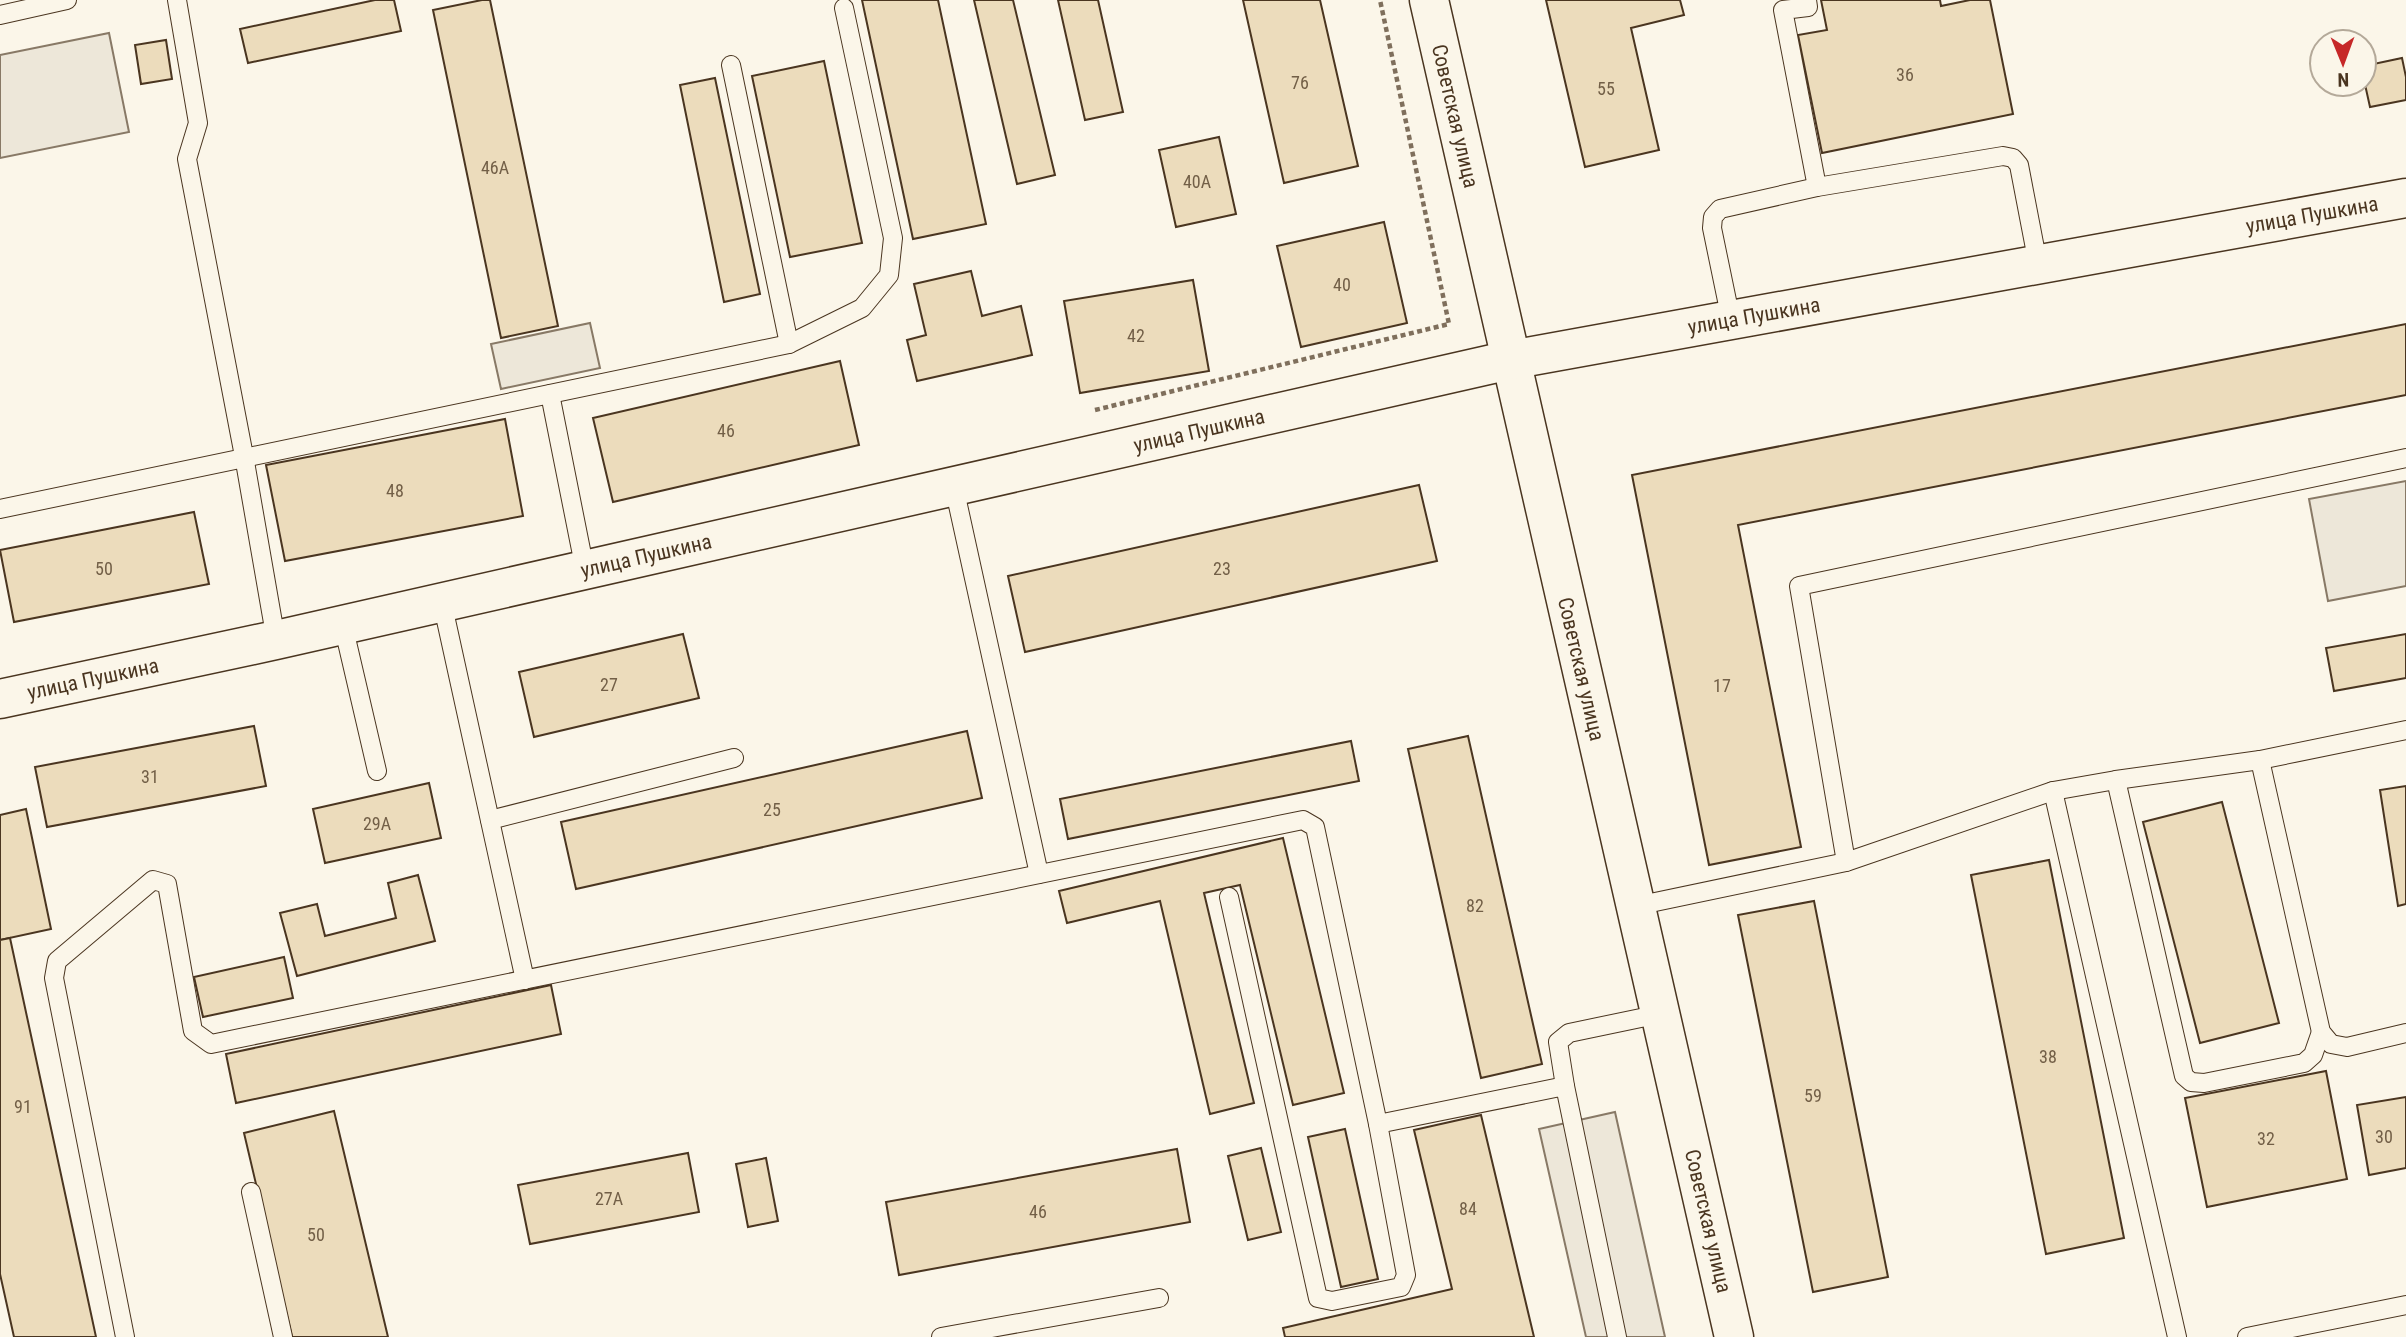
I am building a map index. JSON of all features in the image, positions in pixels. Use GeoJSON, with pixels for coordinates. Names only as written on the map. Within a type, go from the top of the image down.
{"type":"FeatureCollection","features":[{"type":"Feature","properties":{"kind":"main road","name":"Советская улица"},"geometry":{"type":"LineString","coordinates":[[1429,0],[1734,1337]]}},
{"type":"Feature","properties":{"kind":"main road","name":"улица Пушкина"},"geometry":{"type":"LineString","coordinates":[[0,699],[343,625],[1510,360],[2406,198]]}},
{"type":"Feature","properties":{"kind":"lane"},"geometry":{"type":"LineString","coordinates":[[0,15],[67,0]]}},
{"type":"Feature","properties":{"kind":"lane"},"geometry":{"type":"LineString","coordinates":[[177,0],[198,123],[187,159],[244,456],[275,640]]}},
{"type":"Feature","properties":{"kind":"lane"},"geometry":{"type":"LineString","coordinates":[[1807,0],[1808,7],[1783,10],[1817,187]]}},
{"type":"Feature","properties":{"kind":"lane"},"geometry":{"type":"LineString","coordinates":[[0,509],[789,344],[862,308],[889,275],[893,237],[844,8]]}},
{"type":"Feature","properties":{"kind":"lane"},"geometry":{"type":"LineString","coordinates":[[731,65],[789,344]]}},
{"type":"Feature","properties":{"kind":"lane"},"geometry":{"type":"LineString","coordinates":[[1731,320],[1712,228],[1713,216],[1720,209],[1817,187],[2003,156],[2013,158],[2019,165],[2038,264]]}},
{"type":"Feature","properties":{"kind":"lane"},"geometry":{"type":"LineString","coordinates":[[550,394],[586,570]]}},
{"type":"Feature","properties":{"kind":"lane"},"geometry":{"type":"LineString","coordinates":[[1846,862],[1799,586],[2406,458]]}},
{"type":"Feature","properties":{"kind":"lane"},"geometry":{"type":"LineString","coordinates":[[954,486],[1039,874]]}},
{"type":"Feature","properties":{"kind":"lane"},"geometry":{"type":"LineString","coordinates":[[442,602],[525,980]]}},
{"type":"Feature","properties":{"kind":"lane"},"geometry":{"type":"LineString","coordinates":[[343,625],[377,771]]}},
{"type":"Feature","properties":{"kind":"lane"},"geometry":{"type":"LineString","coordinates":[[1636,906],[1846,862],[2053,791],[2116,779],[2260,760],[2406,730]]}},
{"type":"Feature","properties":{"kind":"lane"},"geometry":{"type":"LineString","coordinates":[[490,820],[734,758]]}},
{"type":"Feature","properties":{"kind":"lane"},"geometry":{"type":"LineString","coordinates":[[2260,760],[2321,1032],[2331,1044],[2347,1047],[2406,1033]]}},
{"type":"Feature","properties":{"kind":"lane"},"geometry":{"type":"LineString","coordinates":[[2116,779],[2184,1076],[2191,1082],[2204,1083],[2304,1063],[2313,1055],[2321,1032]]}},
{"type":"Feature","properties":{"kind":"lane"},"geometry":{"type":"LineString","coordinates":[[2053,791],[2177,1337]]}},
{"type":"Feature","properties":{"kind":"lane"},"geometry":{"type":"LineString","coordinates":[[125,1337],[54,978],[57,961],[153,880],[167,884],[193,1031],[211,1044],[1303,820],[1315,827],[1406,1275],[1401,1287],[1332,1301],[1318,1298],[1229,897]]}},
{"type":"Feature","properties":{"kind":"lane"},"geometry":{"type":"LineString","coordinates":[[1617,1337],[1558,1042],[1569,1033],[1660,1014]]}},
{"type":"Feature","properties":{"kind":"lane"},"geometry":{"type":"LineString","coordinates":[[1377,1124],[1565,1086]]}},
{"type":"Feature","properties":{"kind":"lane"},"geometry":{"type":"LineString","coordinates":[[251,1192],[283,1337]]}},
{"type":"Feature","properties":{"kind":"lane"},"geometry":{"type":"LineString","coordinates":[[941,1337],[1159,1298]]}},
{"type":"Feature","properties":{"kind":"lane"},"geometry":{"type":"LineString","coordinates":[[2247,1337],[2406,1305]]}},
{"type":"Feature","properties":{"kind":"path"},"geometry":{"type":"LineString","coordinates":[[1087,412],[1449,324],[1380,0]]}},
{"type":"Feature","properties":{"kind":"shaded area"},"geometry":{"type":"Polygon","coordinates":[[[109,33],[129,132],[0,158],[0,55],[109,33]]]}},
{"type":"Feature","properties":{"kind":"shaded area"},"geometry":{"type":"Polygon","coordinates":[[[590,323],[600,368],[501,389],[491,344],[590,323]]]}},
{"type":"Feature","properties":{"kind":"shaded area"},"geometry":{"type":"Polygon","coordinates":[[[2406,481],[2406,586],[2328,601],[2309,499],[2406,481]]]}},
{"type":"Feature","properties":{"kind":"shaded area"},"geometry":{"type":"Polygon","coordinates":[[[1615,1112],[1665,1337],[1586,1337],[1539,1129],[1615,1112]]]}},
{"type":"Feature","properties":{"kind":"building"},"geometry":{"type":"Polygon","coordinates":[[[375,0],[394,0],[401,31],[248,63],[240,29],[375,0]]]}},
{"type":"Feature","properties":{"kind":"building"},"geometry":{"type":"Polygon","coordinates":[[[490,0],[558,326],[501,338],[433,10],[490,0]]]}},
{"type":"Feature","properties":{"kind":"building"},"geometry":{"type":"Polygon","coordinates":[[[862,0],[938,0],[986,224],[913,239],[862,0]]]}},
{"type":"Feature","properties":{"kind":"building"},"geometry":{"type":"Polygon","coordinates":[[[974,0],[1013,0],[1055,175],[1017,184],[974,0]]]}},
{"type":"Feature","properties":{"kind":"building"},"geometry":{"type":"Polygon","coordinates":[[[1058,0],[1098,0],[1123,112],[1085,120],[1058,0]]]}},
{"type":"Feature","properties":{"kind":"building"},"geometry":{"type":"Polygon","coordinates":[[[1243,0],[1320,0],[1358,166],[1284,183],[1243,0]]]}},
{"type":"Feature","properties":{"kind":"building"},"geometry":{"type":"Polygon","coordinates":[[[1546,0],[1680,0],[1684,15],[1631,28],[1659,150],[1585,167],[1546,0]]]}},
{"type":"Feature","properties":{"kind":"building"},"geometry":{"type":"Polygon","coordinates":[[[1821,0],[1940,0],[1941,6],[1970,0],[1990,0],[2013,114],[1822,153],[1798,35],[1827,30],[1821,0]]]}},
{"type":"Feature","properties":{"kind":"building"},"geometry":{"type":"Polygon","coordinates":[[[166,40],[172,79],[141,84],[135,45],[166,40]]]}},
{"type":"Feature","properties":{"kind":"building"},"geometry":{"type":"Polygon","coordinates":[[[2402,58],[2406,77],[2406,100],[2370,107],[2368,98],[2378,98],[2378,63],[2402,58]]]}},
{"type":"Feature","properties":{"kind":"building"},"geometry":{"type":"Polygon","coordinates":[[[824,61],[862,243],[790,257],[752,76],[824,61]]]}},
{"type":"Feature","properties":{"kind":"building"},"geometry":{"type":"Polygon","coordinates":[[[715,78],[760,294],[724,302],[680,85],[715,78]]]}},
{"type":"Feature","properties":{"kind":"building"},"geometry":{"type":"Polygon","coordinates":[[[1219,137],[1236,214],[1176,227],[1159,150],[1219,137]]]}},
{"type":"Feature","properties":{"kind":"building"},"geometry":{"type":"Polygon","coordinates":[[[1384,222],[1407,323],[1301,347],[1277,246],[1384,222]]]}},
{"type":"Feature","properties":{"kind":"building"},"geometry":{"type":"Polygon","coordinates":[[[971,271],[982,316],[1021,306],[1032,355],[917,381],[907,340],[926,335],[914,284],[971,271]]]}},
{"type":"Feature","properties":{"kind":"building"},"geometry":{"type":"Polygon","coordinates":[[[1193,280],[1209,371],[1080,393],[1064,301],[1193,280]]]}},
{"type":"Feature","properties":{"kind":"building"},"geometry":{"type":"Polygon","coordinates":[[[2406,324],[2406,395],[1738,525],[1801,847],[1709,865],[1632,475],[2406,324]]]}},
{"type":"Feature","properties":{"kind":"building"},"geometry":{"type":"Polygon","coordinates":[[[840,361],[859,445],[613,502],[593,418],[840,361]]]}},
{"type":"Feature","properties":{"kind":"building"},"geometry":{"type":"Polygon","coordinates":[[[505,419],[523,516],[285,561],[266,465],[505,419]]]}},
{"type":"Feature","properties":{"kind":"building"},"geometry":{"type":"Polygon","coordinates":[[[1419,485],[1437,561],[1025,652],[1008,576],[1419,485]]]}},
{"type":"Feature","properties":{"kind":"building"},"geometry":{"type":"Polygon","coordinates":[[[194,512],[209,584],[14,622],[0,550],[194,512]]]}},
{"type":"Feature","properties":{"kind":"building"},"geometry":{"type":"Polygon","coordinates":[[[683,634],[699,698],[534,737],[519,672],[683,634]]]}},
{"type":"Feature","properties":{"kind":"building"},"geometry":{"type":"Polygon","coordinates":[[[2406,634],[2406,678],[2334,691],[2326,648],[2406,634]]]}},
{"type":"Feature","properties":{"kind":"building"},"geometry":{"type":"Polygon","coordinates":[[[254,726],[266,786],[47,827],[35,767],[254,726]]]}},
{"type":"Feature","properties":{"kind":"building"},"geometry":{"type":"Polygon","coordinates":[[[967,731],[982,798],[576,889],[561,822],[967,731]]]}},
{"type":"Feature","properties":{"kind":"building"},"geometry":{"type":"Polygon","coordinates":[[[1468,736],[1542,1064],[1481,1078],[1408,749],[1468,736]]]}},
{"type":"Feature","properties":{"kind":"building"},"geometry":{"type":"Polygon","coordinates":[[[1351,741],[1359,781],[1068,839],[1060,799],[1351,741]]]}},
{"type":"Feature","properties":{"kind":"building"},"geometry":{"type":"Polygon","coordinates":[[[429,783],[441,838],[325,863],[313,809],[429,783]]]}},
{"type":"Feature","properties":{"kind":"building"},"geometry":{"type":"Polygon","coordinates":[[[2406,786],[2406,904],[2398,906],[2380,790],[2406,786]]]}},
{"type":"Feature","properties":{"kind":"building"},"geometry":{"type":"Polygon","coordinates":[[[2222,802],[2279,1023],[2200,1043],[2143,822],[2222,802]]]}},
{"type":"Feature","properties":{"kind":"building"},"geometry":{"type":"Polygon","coordinates":[[[26,809],[51,929],[0,940],[0,815],[26,809]]]}},
{"type":"Feature","properties":{"kind":"building"},"geometry":{"type":"Polygon","coordinates":[[[1283,838],[1344,1093],[1293,1105],[1240,885],[1204,893],[1254,1103],[1210,1114],[1160,901],[1067,923],[1059,891],[1283,838]]]}},
{"type":"Feature","properties":{"kind":"building"},"geometry":{"type":"Polygon","coordinates":[[[2049,860],[2124,1238],[2046,1254],[1971,875],[2049,860]]]}},
{"type":"Feature","properties":{"kind":"building"},"geometry":{"type":"Polygon","coordinates":[[[418,875],[435,941],[297,976],[280,913],[317,904],[325,936],[396,918],[388,883],[418,875]]]}},
{"type":"Feature","properties":{"kind":"building"},"geometry":{"type":"Polygon","coordinates":[[[1814,901],[1888,1277],[1813,1292],[1738,915],[1814,901]]]}},
{"type":"Feature","properties":{"kind":"building"},"geometry":{"type":"Polygon","coordinates":[[[10,938],[96,1337],[14,1337],[0,1274],[0,940],[10,938]]]}},
{"type":"Feature","properties":{"kind":"building"},"geometry":{"type":"Polygon","coordinates":[[[284,957],[293,998],[203,1017],[194,977],[284,957]]]}},
{"type":"Feature","properties":{"kind":"building"},"geometry":{"type":"Polygon","coordinates":[[[551,985],[561,1034],[236,1103],[226,1054],[551,985]]]}},
{"type":"Feature","properties":{"kind":"building"},"geometry":{"type":"Polygon","coordinates":[[[2326,1071],[2347,1179],[2207,1207],[2185,1098],[2326,1071]]]}},
{"type":"Feature","properties":{"kind":"building"},"geometry":{"type":"Polygon","coordinates":[[[2406,1097],[2406,1168],[2369,1175],[2357,1105],[2406,1097]]]}},
{"type":"Feature","properties":{"kind":"building"},"geometry":{"type":"Polygon","coordinates":[[[334,1111],[388,1337],[292,1337],[244,1133],[334,1111]]]}},
{"type":"Feature","properties":{"kind":"building"},"geometry":{"type":"Polygon","coordinates":[[[1481,1115],[1534,1337],[1285,1337],[1283,1328],[1452,1289],[1414,1130],[1481,1115]]]}},
{"type":"Feature","properties":{"kind":"building"},"geometry":{"type":"Polygon","coordinates":[[[1345,1129],[1378,1279],[1341,1287],[1308,1137],[1345,1129]]]}},
{"type":"Feature","properties":{"kind":"building"},"geometry":{"type":"Polygon","coordinates":[[[1261,1148],[1281,1232],[1248,1240],[1228,1156],[1261,1148]]]}},
{"type":"Feature","properties":{"kind":"building"},"geometry":{"type":"Polygon","coordinates":[[[1177,1149],[1190,1222],[899,1275],[886,1202],[1177,1149]]]}},
{"type":"Feature","properties":{"kind":"building"},"geometry":{"type":"Polygon","coordinates":[[[688,1153],[699,1212],[530,1244],[518,1185],[688,1153]]]}},
{"type":"Feature","properties":{"kind":"building"},"geometry":{"type":"Polygon","coordinates":[[[766,1158],[778,1221],[748,1227],[736,1164],[766,1158]]]}}]}
